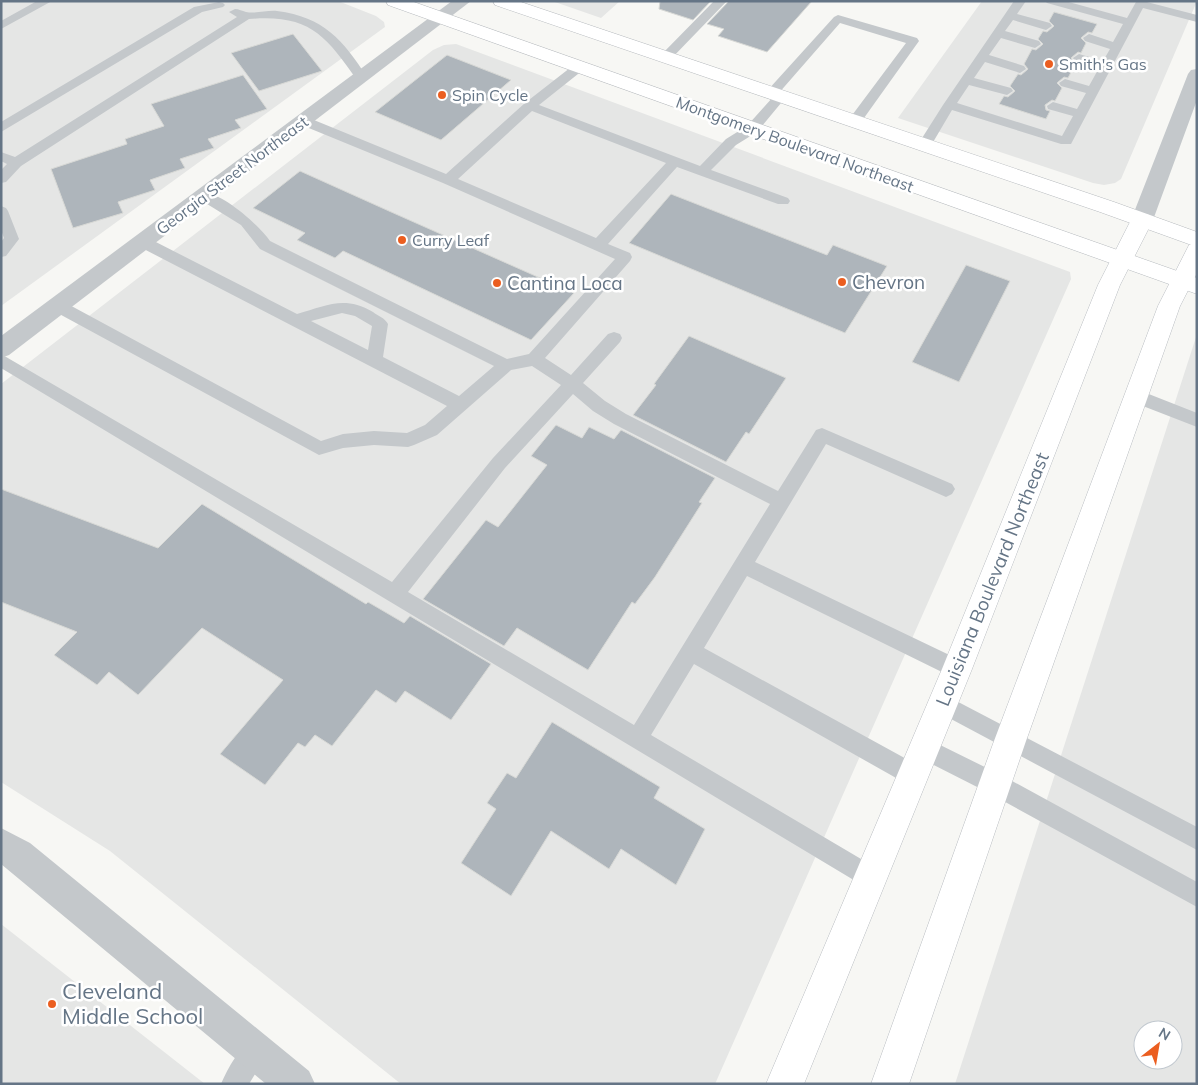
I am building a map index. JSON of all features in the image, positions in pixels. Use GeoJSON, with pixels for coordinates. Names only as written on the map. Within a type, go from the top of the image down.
{"type":"FeatureCollection","features":[{"type":"Feature","properties":{"kind":"main road","name":"Montgomery Boulevard Northeast"},"geometry":{"type":"LineString","coordinates":[[394,1],[1189,284]]}},
{"type":"Feature","properties":{"kind":"main road","name":"Montgomery Boulevard Northeast"},"geometry":{"type":"LineString","coordinates":[[501,1],[1197,240]]}},
{"type":"Feature","properties":{"kind":"main road","name":"Louisiana Boulevard Northeast"},"geometry":{"type":"LineString","coordinates":[[785,1084],[943,704],[1109,285],[1142,220]]}},
{"type":"Feature","properties":{"kind":"main road"},"geometry":{"type":"LineString","coordinates":[[890,1084],[1010,741],[1169,306],[1189,284],[1197,250]]}},
{"type":"Feature","properties":{"kind":"street","name":"Georgia Street Northeast"},"geometry":{"type":"LineString","coordinates":[[1,349],[463,1]]}},
{"type":"Feature","properties":{"kind":"street","name":"Louisiana Boulevard Northeast"},"geometry":{"type":"LineString","coordinates":[[1142,220],[1197,74]]}},
{"type":"Feature","properties":{"kind":"street"},"geometry":{"type":"LineString","coordinates":[[1,845],[18,855],[296,1084]]}},
{"type":"Feature","properties":{"kind":"lane"},"geometry":{"type":"LineString","coordinates":[[1,26],[46,1]]}},
{"type":"Feature","properties":{"kind":"lane"},"geometry":{"type":"LineString","coordinates":[[665,58],[721,1]]}},
{"type":"Feature","properties":{"kind":"lane"},"geometry":{"type":"LineString","coordinates":[[924,146],[1020,1]]}},
{"type":"Feature","properties":{"kind":"lane"},"geometry":{"type":"LineString","coordinates":[[1051,1],[1130,22]]}},
{"type":"Feature","properties":{"kind":"lane"},"geometry":{"type":"LineString","coordinates":[[1,128],[198,9],[220,3],[245,17]]}},
{"type":"Feature","properties":{"kind":"lane"},"geometry":{"type":"LineString","coordinates":[[949,106],[1066,141],[1140,4],[1197,19]]}},
{"type":"Feature","properties":{"kind":"lane"},"geometry":{"type":"LineString","coordinates":[[1,179],[16,163],[245,17],[267,13],[291,16],[316,26],[335,40],[361,77]]}},
{"type":"Feature","properties":{"kind":"lane"},"geometry":{"type":"LineString","coordinates":[[1010,16],[1046,26]]}},
{"type":"Feature","properties":{"kind":"lane"},"geometry":{"type":"LineString","coordinates":[[702,172],[731,142],[752,129],[838,19],[914,41],[854,122]]}},
{"type":"Feature","properties":{"kind":"lane"},"geometry":{"type":"LineString","coordinates":[[998,33],[1035,44]]}},
{"type":"Feature","properties":{"kind":"lane"},"geometry":{"type":"LineString","coordinates":[[1089,38],[1117,47]]}},
{"type":"Feature","properties":{"kind":"lane"},"geometry":{"type":"LineString","coordinates":[[982,57],[1020,69]]}},
{"type":"Feature","properties":{"kind":"lane"},"geometry":{"type":"LineString","coordinates":[[1079,58],[1106,66]]}},
{"type":"Feature","properties":{"kind":"lane"},"geometry":{"type":"LineString","coordinates":[[448,180],[530,106],[579,67]]}},
{"type":"Feature","properties":{"kind":"lane"},"geometry":{"type":"LineString","coordinates":[[967,80],[1007,91]]}},
{"type":"Feature","properties":{"kind":"lane"},"geometry":{"type":"LineString","coordinates":[[1065,83],[1093,91]]}},
{"type":"Feature","properties":{"kind":"lane"},"geometry":{"type":"LineString","coordinates":[[530,106],[783,201]]}},
{"type":"Feature","properties":{"kind":"lane"},"geometry":{"type":"LineString","coordinates":[[1053,106],[1081,114]]}},
{"type":"Feature","properties":{"kind":"lane"},"geometry":{"type":"LineString","coordinates":[[58,306],[319,448],[343,441],[374,438],[408,440],[430,430],[506,365],[534,359],[625,257],[448,180],[304,121]]}},
{"type":"Feature","properties":{"kind":"lane"},"geometry":{"type":"LineString","coordinates":[[1,156],[16,163]]}},
{"type":"Feature","properties":{"kind":"lane"},"geometry":{"type":"LineString","coordinates":[[597,246],[675,161]]}},
{"type":"Feature","properties":{"kind":"lane"},"geometry":{"type":"LineString","coordinates":[[204,196],[241,217],[260,235],[265,245],[506,365]]}},
{"type":"Feature","properties":{"kind":"lane"},"geometry":{"type":"LineString","coordinates":[[1,211],[12,239],[1,252]]}},
{"type":"Feature","properties":{"kind":"lane"},"geometry":{"type":"LineString","coordinates":[[143,242],[459,404]]}},
{"type":"Feature","properties":{"kind":"lane"},"geometry":{"type":"LineString","coordinates":[[296,320],[342,308],[360,312],[380,324],[374,360]]}},
{"type":"Feature","properties":{"kind":"lane"},"geometry":{"type":"LineString","coordinates":[[394,594],[499,463],[614,338]]}},
{"type":"Feature","properties":{"kind":"lane"},"geometry":{"type":"LineString","coordinates":[[534,359],[620,419],[782,501]]}},
{"type":"Feature","properties":{"kind":"lane"},"geometry":{"type":"LineString","coordinates":[[1,360],[636,739],[870,876]]}},
{"type":"Feature","properties":{"kind":"lane"},"geometry":{"type":"LineString","coordinates":[[1136,396],[1197,420]]}},
{"type":"Feature","properties":{"kind":"lane"},"geometry":{"type":"LineString","coordinates":[[636,739],[822,435],[946,489]]}},
{"type":"Feature","properties":{"kind":"lane"},"geometry":{"type":"LineString","coordinates":[[743,566],[957,669]]}},
{"type":"Feature","properties":{"kind":"lane"},"geometry":{"type":"LineString","coordinates":[[690,651],[918,762],[995,784],[1197,895]]}},
{"type":"Feature","properties":{"kind":"lane"},"geometry":{"type":"LineString","coordinates":[[943,704],[1197,839]]}},
{"type":"Feature","properties":{"kind":"lane"},"geometry":{"type":"LineString","coordinates":[[234,1084],[256,1051]]}},
{"type":"Feature","properties":{"kind":"shaded area"},"geometry":{"type":"Polygon","coordinates":[[[1,1],[338,1],[376,16],[384,22],[385,27],[1,306],[1,1]]]}},
{"type":"Feature","properties":{"kind":"shaded area"},"geometry":{"type":"Polygon","coordinates":[[[552,1],[620,1],[601,18],[552,1]]]}},
{"type":"Feature","properties":{"kind":"shaded area"},"geometry":{"type":"Polygon","coordinates":[[[982,1],[1197,1],[1121,179],[1115,183],[1104,185],[1093,183],[898,118],[982,1]]]}},
{"type":"Feature","properties":{"kind":"shaded area"},"geometry":{"type":"Polygon","coordinates":[[[456,44],[1070,272],[1071,279],[715,1084],[401,1084],[110,851],[1,782],[1,384],[433,50],[444,45],[456,44]]]}},
{"type":"Feature","properties":{"kind":"shaded area"},"geometry":{"type":"Polygon","coordinates":[[[1197,334],[1197,1084],[955,1084],[1197,334]]]}},
{"type":"Feature","properties":{"kind":"shaded area","name":"Cleveland Middle School"},"geometry":{"type":"Polygon","coordinates":[[[1,924],[205,1084],[1,1084],[1,924]]]}},
{"type":"Feature","properties":{"kind":"building"},"geometry":{"type":"Polygon","coordinates":[[[660,1],[711,1],[693,20],[659,9],[660,1]]]}},
{"type":"Feature","properties":{"kind":"building"},"geometry":{"type":"Polygon","coordinates":[[[729,1],[812,1],[767,52],[718,36],[724,29],[707,24],[729,1]]]}},
{"type":"Feature","properties":{"kind":"building","name":"Smith's Gas"},"geometry":{"type":"Polygon","coordinates":[[[1054,12],[1097,24],[1092,33],[1088,32],[1081,38],[1086,43],[1081,53],[1078,52],[1071,58],[1076,63],[1068,78],[1064,77],[1057,83],[1062,88],[1055,101],[1052,100],[1045,105],[1046,110],[1050,111],[1046,119],[999,104],[1004,96],[1008,97],[1015,91],[1010,86],[1018,74],[1021,75],[1028,69],[1024,64],[1032,49],[1036,50],[1043,44],[1038,39],[1043,31],[1047,32],[1054,26],[1049,21],[1054,12]]]}},
{"type":"Feature","properties":{"kind":"building"},"geometry":{"type":"Polygon","coordinates":[[[293,34],[322,71],[259,91],[231,53],[293,34]]]}},
{"type":"Feature","properties":{"kind":"building","name":"Spin Cycle"},"geometry":{"type":"Polygon","coordinates":[[[447,55],[511,80],[441,140],[375,112],[447,55]]]}},
{"type":"Feature","properties":{"kind":"building"},"geometry":{"type":"Polygon","coordinates":[[[243,75],[267,109],[235,120],[241,128],[208,139],[214,148],[180,159],[185,168],[150,180],[155,190],[118,202],[123,213],[73,228],[51,169],[127,144],[125,139],[164,126],[151,104],[243,75]]]}},
{"type":"Feature","properties":{"kind":"building"},"geometry":{"type":"Polygon","coordinates":[[[300,171],[574,293],[531,340],[343,251],[335,258],[297,240],[305,233],[253,208],[300,171]]]}},
{"type":"Feature","properties":{"kind":"building"},"geometry":{"type":"Polygon","coordinates":[[[671,194],[827,255],[833,245],[887,266],[845,333],[629,243],[671,194]]]}},
{"type":"Feature","properties":{"kind":"building"},"geometry":{"type":"Polygon","coordinates":[[[966,265],[1010,281],[959,382],[912,362],[966,265]]]}},
{"type":"Feature","properties":{"kind":"building"},"geometry":{"type":"Polygon","coordinates":[[[689,336],[786,378],[749,434],[746,432],[726,462],[633,415],[689,336]]]}},
{"type":"Feature","properties":{"kind":"building"},"geometry":{"type":"Polygon","coordinates":[[[556,425],[582,438],[589,427],[614,439],[621,430],[715,478],[699,502],[702,503],[655,577],[635,604],[632,602],[588,670],[517,628],[504,646],[423,599],[486,520],[498,527],[547,465],[531,456],[556,425]]]}},
{"type":"Feature","properties":{"kind":"building"},"geometry":{"type":"Polygon","coordinates":[[[1,489],[158,548],[202,504],[366,604],[368,602],[404,623],[410,616],[491,664],[451,720],[405,691],[396,703],[376,690],[332,746],[315,735],[305,747],[298,743],[265,785],[220,754],[283,680],[202,628],[138,695],[109,672],[97,685],[54,655],[77,632],[1,602],[1,489]]]}},
{"type":"Feature","properties":{"kind":"building"},"geometry":{"type":"Polygon","coordinates":[[[552,722],[660,787],[654,798],[705,829],[676,885],[621,849],[609,869],[551,831],[511,896],[461,863],[496,809],[487,803],[507,773],[516,778],[552,722]]]}},
{"type":"Feature","properties":{"kind":"place","name":"Smith's Gas"},"geometry":{"type":"Point","coordinates":[1049,64]}},
{"type":"Feature","properties":{"kind":"place","name":"Spin Cycle"},"geometry":{"type":"Point","coordinates":[442,95]}},
{"type":"Feature","properties":{"kind":"place","name":"Curry Leaf"},"geometry":{"type":"Point","coordinates":[402,240]}},
{"type":"Feature","properties":{"kind":"place","name":"Chevron"},"geometry":{"type":"Point","coordinates":[842,282]}},
{"type":"Feature","properties":{"kind":"place","name":"Cantina Loca"},"geometry":{"type":"Point","coordinates":[497,283]}},
{"type":"Feature","properties":{"kind":"place","name":"Cleveland Middle School"},"geometry":{"type":"Point","coordinates":[52,1004]}}]}
